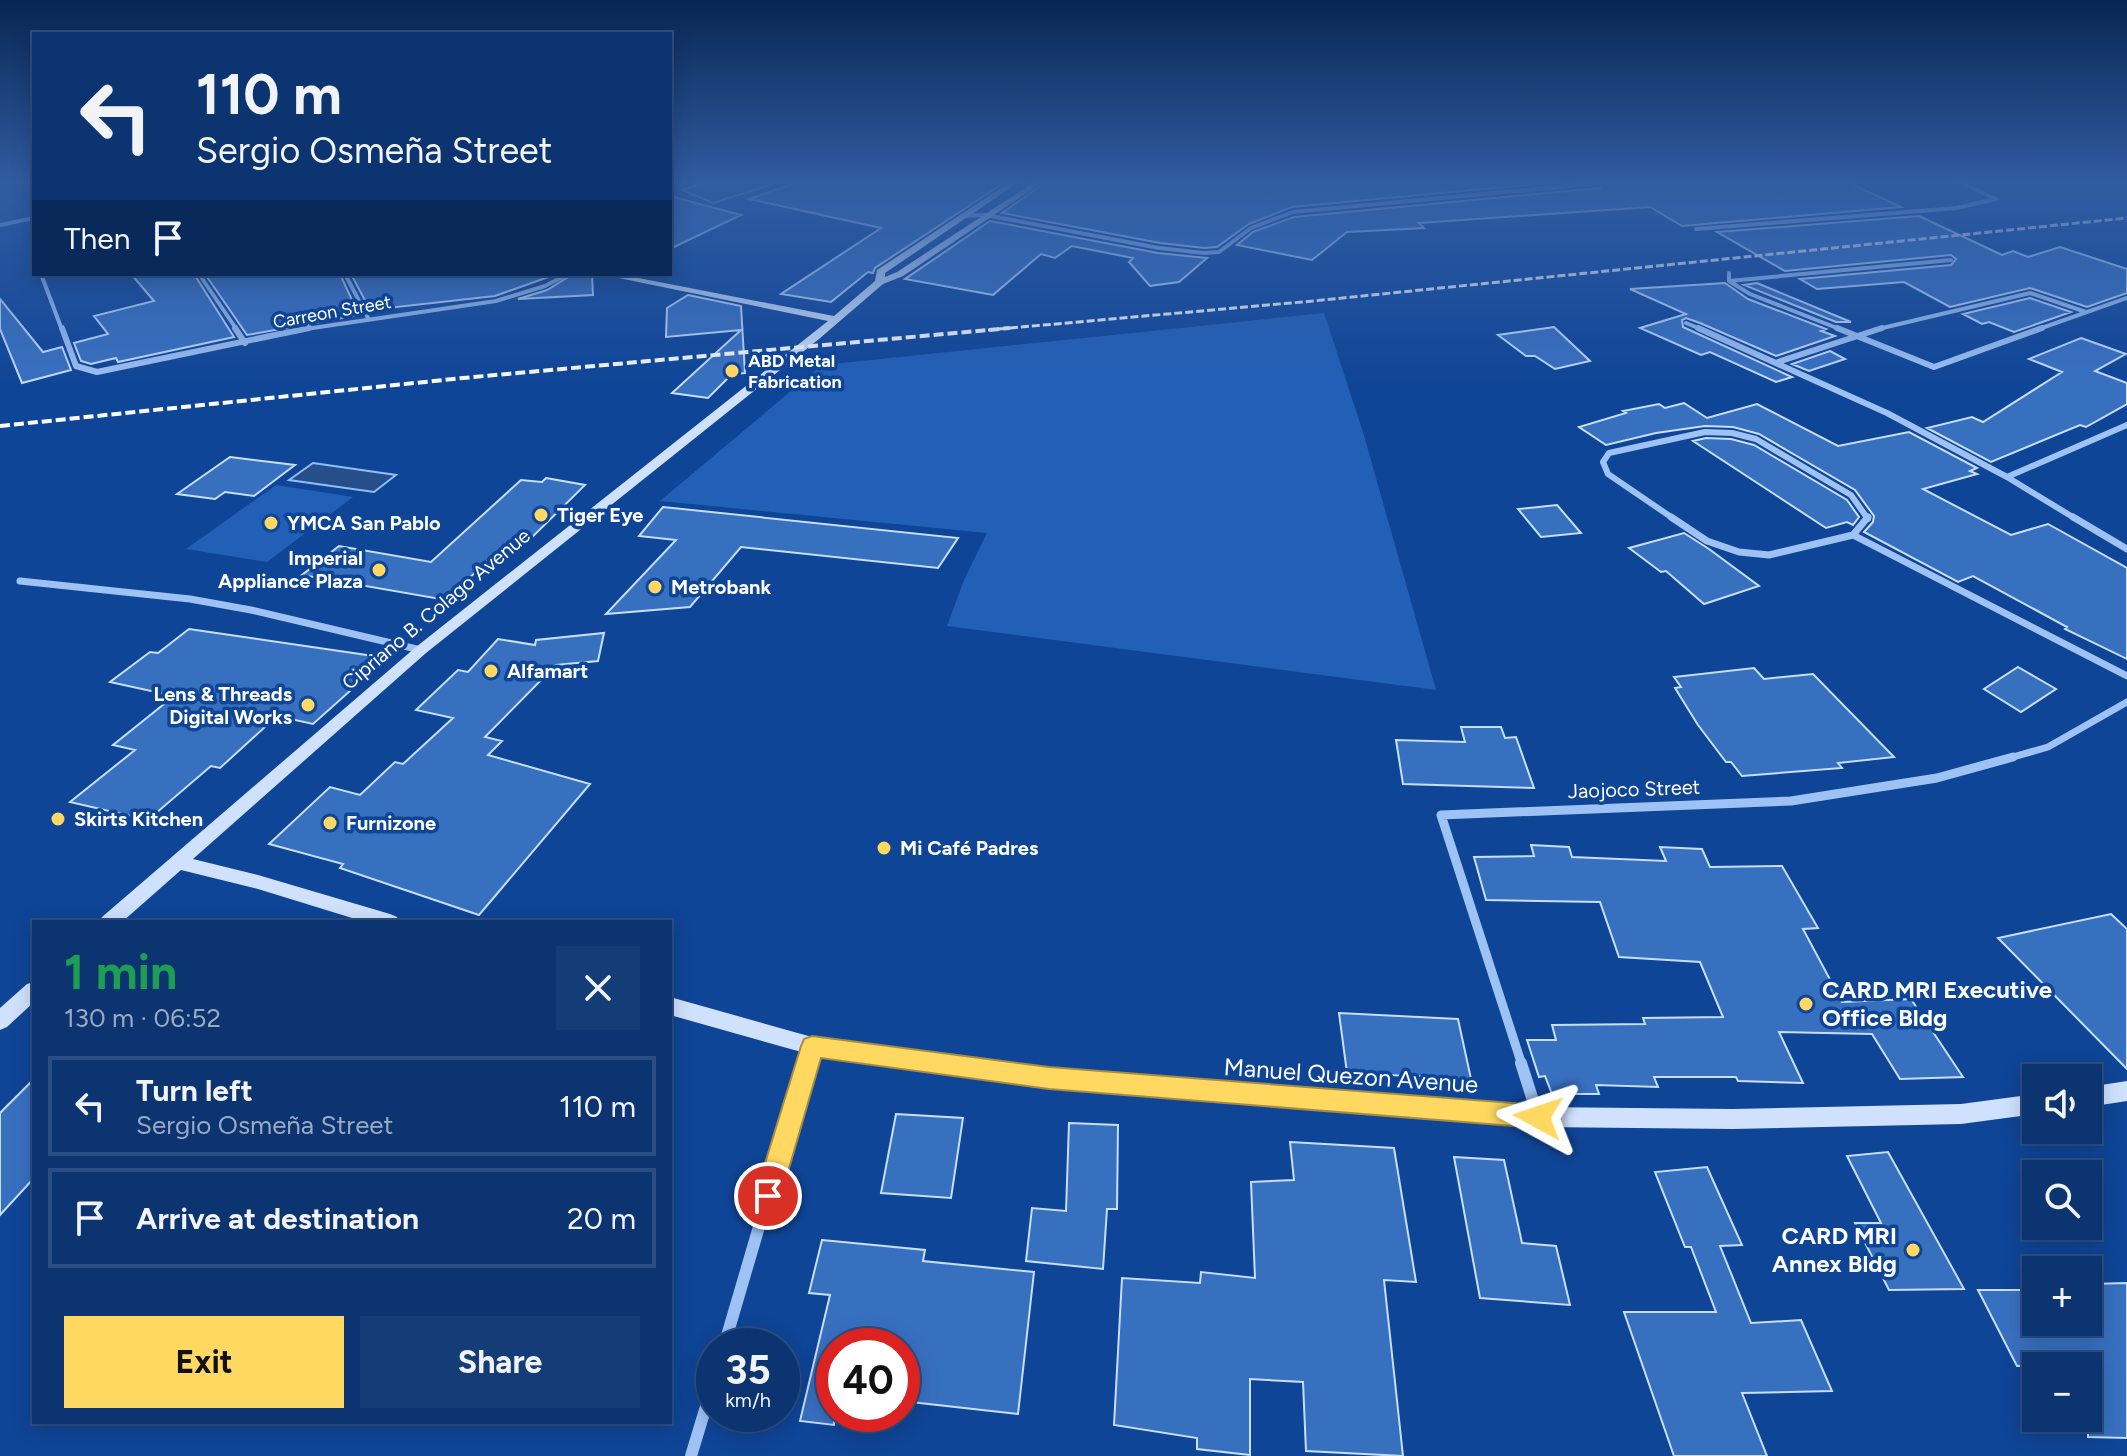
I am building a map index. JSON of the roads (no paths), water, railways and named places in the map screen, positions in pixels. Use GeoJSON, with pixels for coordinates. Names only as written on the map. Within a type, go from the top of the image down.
{"type":"FeatureCollection","features":[{"type":"Feature","properties":{"kind":"main road"},"geometry":{"type":"LineString","coordinates":[[912,250],[880,272],[880,282],[900,274],[935,250]]}},
{"type":"Feature","properties":{"kind":"main road"},"geometry":{"type":"LineString","coordinates":[[614,276],[835,319]]}},
{"type":"Feature","properties":{"kind":"main road","name":"Cipriano B. Colago Avenue"},"geometry":{"type":"LineString","coordinates":[[111,920],[421,650],[880,282]]}},
{"type":"Feature","properties":{"kind":"main road"},"geometry":{"type":"LineString","coordinates":[[176,862],[258,882],[383,920]]}},
{"type":"Feature","properties":{"kind":"main road"},"geometry":{"type":"LineString","coordinates":[[0,1021],[32,992]]}},
{"type":"Feature","properties":{"kind":"main road","name":"Manuel Quezon Avenue"},"geometry":{"type":"LineString","coordinates":[[672,1007],[812,1046],[1049,1078],[1538,1117],[1733,1119],[1946,1115],[2022,1106]]}},
{"type":"Feature","properties":{"kind":"main road"},"geometry":{"type":"LineString","coordinates":[[2102,1095],[2127,1091]]}},
{"type":"Feature","properties":{"kind":"street"},"geometry":{"type":"LineString","coordinates":[[1177,250],[1204,253],[1222,250]]}},
{"type":"Feature","properties":{"kind":"street"},"geometry":{"type":"LineString","coordinates":[[1729,281],[1951,260]]}},
{"type":"Feature","properties":{"kind":"street"},"geometry":{"type":"LineString","coordinates":[[1729,273],[1729,281]]}},
{"type":"Feature","properties":{"kind":"street","name":"Carreon Street"},"geometry":{"type":"LineString","coordinates":[[42,276],[76,366],[97,372],[368,318],[519,297],[546,288],[565,276]]}},
{"type":"Feature","properties":{"kind":"street"},"geometry":{"type":"LineString","coordinates":[[200,276],[245,343]]}},
{"type":"Feature","properties":{"kind":"street"},"geometry":{"type":"LineString","coordinates":[[346,276],[368,318]]}},
{"type":"Feature","properties":{"kind":"street"},"geometry":{"type":"LineString","coordinates":[[1729,281],[1750,294],[1934,367],[2125,300]]}},
{"type":"Feature","properties":{"kind":"street"},"geometry":{"type":"LineString","coordinates":[[1778,362],[1855,335],[2030,293],[2087,312]]}},
{"type":"Feature","properties":{"kind":"street"},"geometry":{"type":"LineString","coordinates":[[1686,323],[1887,413],[2007,477],[2127,549]]}},
{"type":"Feature","properties":{"kind":"street"},"geometry":{"type":"LineString","coordinates":[[2007,477],[2127,425]]}},
{"type":"Feature","properties":{"kind":"street"},"geometry":{"type":"LineString","coordinates":[[1853,535],[1869,518],[1851,495],[1756,439],[1732,433],[1705,432],[1609,453],[1603,462],[1608,474],[1707,541],[1739,552],[1769,555],[1853,535],[2127,676]]}},
{"type":"Feature","properties":{"kind":"street"},"geometry":{"type":"LineString","coordinates":[[20,581],[120,590],[220,604],[421,650]]}},
{"type":"Feature","properties":{"kind":"street","name":"Jaojoco Street"},"geometry":{"type":"LineString","coordinates":[[1538,1117],[1441,815],[1791,801],[1937,778],[2048,747],[2127,702]]}},
{"type":"Feature","properties":{"kind":"street"},"geometry":{"type":"LineString","coordinates":[[729,1328],[812,1046]]}},
{"type":"Feature","properties":{"kind":"street"},"geometry":{"type":"LineString","coordinates":[[691,1456],[698,1432]]}},
{"type":"Feature","properties":{"kind":"railway"},"geometry":{"type":"LineString","coordinates":[[993,330],[1313,301],[1814,250]]}},
{"type":"Feature","properties":{"kind":"railway"},"geometry":{"type":"LineString","coordinates":[[993,330],[1010,328]]}},
{"type":"Feature","properties":{"kind":"railway"},"geometry":{"type":"LineString","coordinates":[[988,330],[993,330]]}},
{"type":"Feature","properties":{"kind":"railway"},"geometry":{"type":"LineString","coordinates":[[0,426],[463,378],[993,330]]}},
{"type":"Feature","properties":{"kind":"place","name":"ABD Metal Fabrication"},"geometry":{"type":"Point","coordinates":[732,371]}},
{"type":"Feature","properties":{"kind":"place","name":"Tiger Eye"},"geometry":{"type":"Point","coordinates":[541,515]}},
{"type":"Feature","properties":{"kind":"place","name":"YMCA San Pablo"},"geometry":{"type":"Point","coordinates":[271,523]}},
{"type":"Feature","properties":{"kind":"place","name":"Imperial Appliance Plaza"},"geometry":{"type":"Point","coordinates":[379,570]}},
{"type":"Feature","properties":{"kind":"place","name":"Metrobank"},"geometry":{"type":"Point","coordinates":[655,587]}},
{"type":"Feature","properties":{"kind":"place","name":"Alfamart"},"geometry":{"type":"Point","coordinates":[491,671]}},
{"type":"Feature","properties":{"kind":"place","name":"Lens & Threads Digital Works"},"geometry":{"type":"Point","coordinates":[308,705]}},
{"type":"Feature","properties":{"kind":"place","name":"Skirts Kitchen"},"geometry":{"type":"Point","coordinates":[58,819]}},
{"type":"Feature","properties":{"kind":"place","name":"Furnizone"},"geometry":{"type":"Point","coordinates":[330,823]}},
{"type":"Feature","properties":{"kind":"place","name":"Mi Café Padres"},"geometry":{"type":"Point","coordinates":[884,848]}},
{"type":"Feature","properties":{"kind":"place","name":"CARD MRI Executive Office Bldg"},"geometry":{"type":"Point","coordinates":[1806,1004]}},
{"type":"Feature","properties":{"kind":"place","name":"CARD MRI Annex Bldg"},"geometry":{"type":"Point","coordinates":[1913,1250]}}]}
